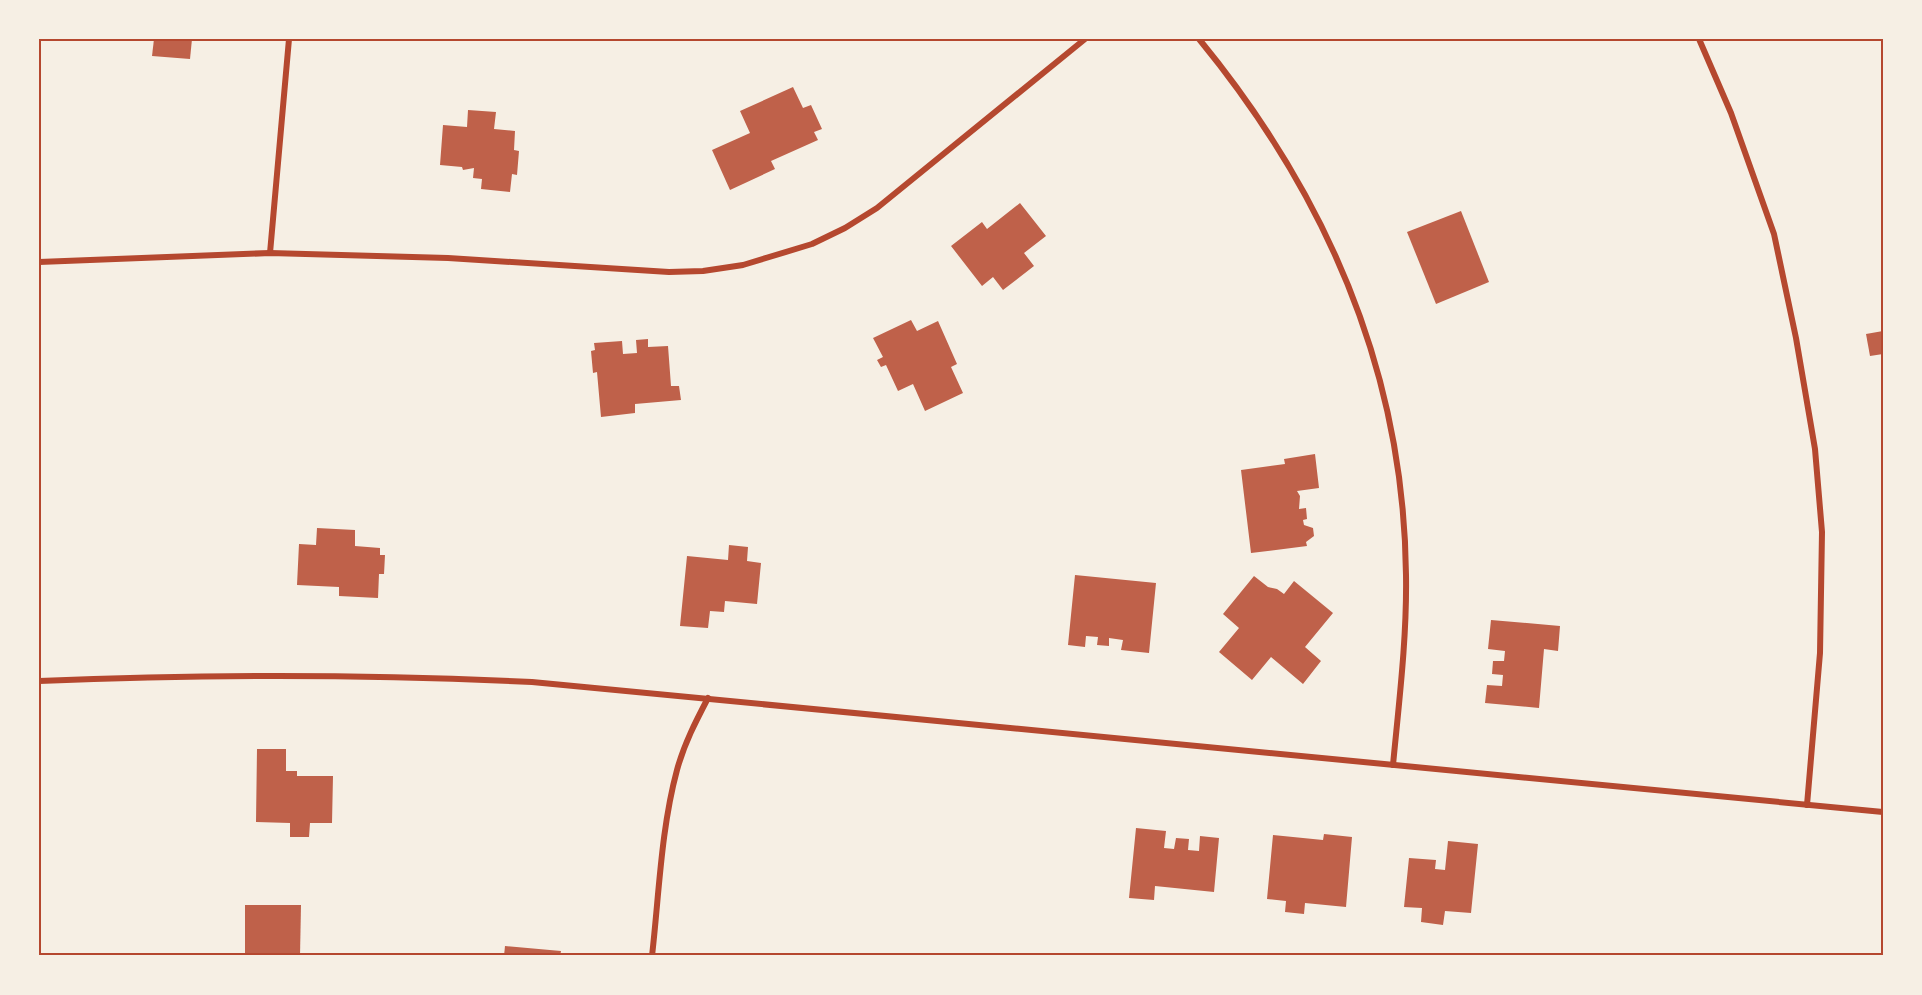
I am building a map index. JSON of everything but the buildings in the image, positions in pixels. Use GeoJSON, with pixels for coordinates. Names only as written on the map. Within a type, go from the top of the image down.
{"type":"FeatureCollection","features":[{"type":"Feature","properties":{"kind":"street"},"geometry":{"type":"LineString","coordinates":[[270,254],[289,39]]}},
{"type":"Feature","properties":{"kind":"street"},"geometry":{"type":"LineString","coordinates":[[39,262],[270,254],[448,258],[669,272],[703,271],[754,262],[812,244],[845,228],[877,208],[1084,39]]}},
{"type":"Feature","properties":{"kind":"street"},"geometry":{"type":"LineString","coordinates":[[1199,39],[1235,83],[1293,169],[1325,228],[1348,282],[1378,371],[1393,438],[1402,507],[1406,575],[1393,765]]}},
{"type":"Feature","properties":{"kind":"street"},"geometry":{"type":"LineString","coordinates":[[1699,39],[1731,113],[1774,234],[1796,338],[1815,449],[1822,532],[1820,653],[1807,805]]}},
{"type":"Feature","properties":{"kind":"street"},"geometry":{"type":"LineString","coordinates":[[39,681],[174,675],[394,676],[532,682],[1883,812]]}},
{"type":"Feature","properties":{"kind":"street"},"geometry":{"type":"LineString","coordinates":[[652,956],[669,808],[677,770],[690,733],[708,698]]}}]}
